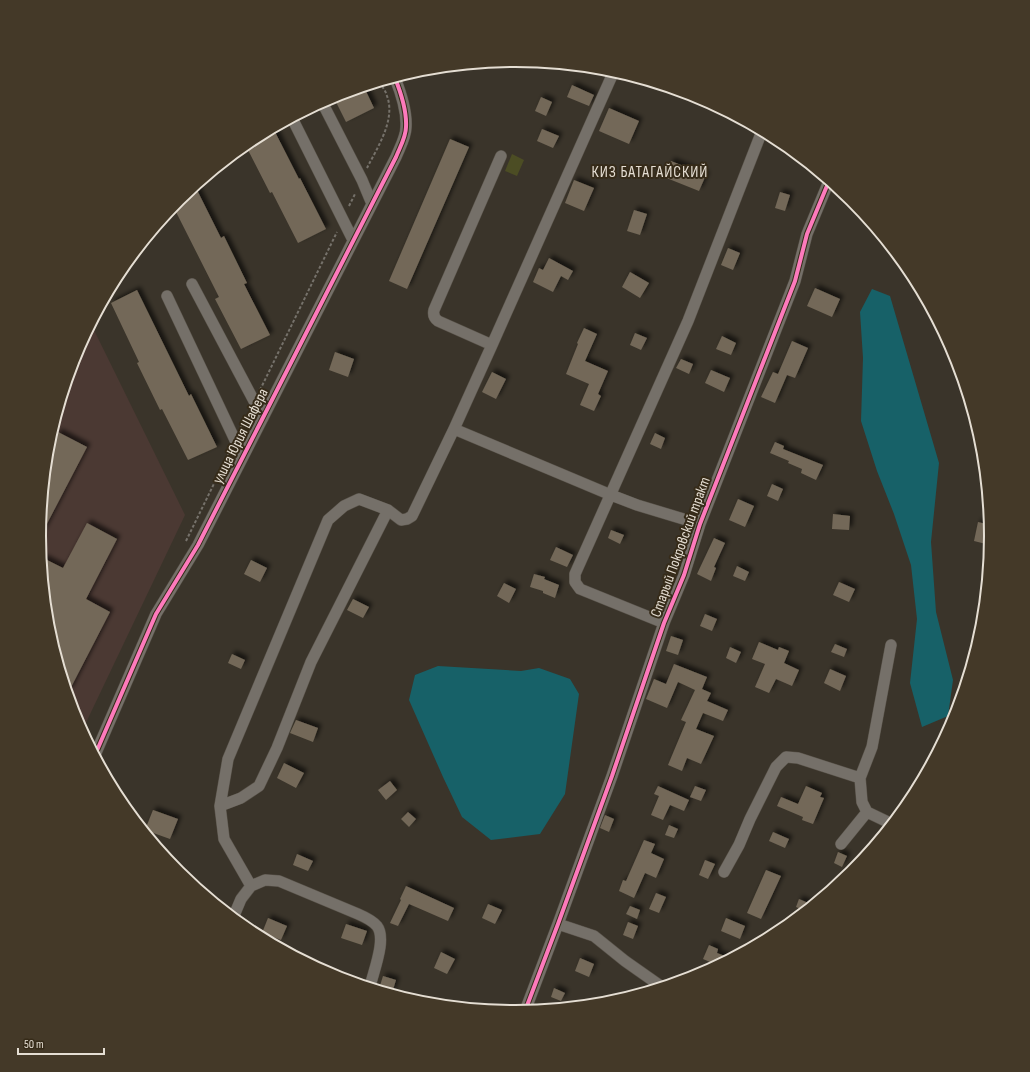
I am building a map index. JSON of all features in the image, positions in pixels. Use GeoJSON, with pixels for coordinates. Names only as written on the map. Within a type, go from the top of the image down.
{"type":"FeatureCollection","features":[{"type":"Feature","properties":{"kind":"street"},"geometry":{"type":"LineString","coordinates":[[251,886],[224,839],[220,806],[228,759],[328,520],[344,506],[359,499],[388,510],[401,520],[407,520],[412,516],[454,429],[611,77]]}},
{"type":"Feature","properties":{"kind":"street","name":"улица Юрия Шафера"},"geometry":{"type":"LineString","coordinates":[[97,749],[156,614],[198,545],[396,157],[403,140],[406,127],[403,97],[397,82]]}},
{"type":"Feature","properties":{"kind":"street"},"geometry":{"type":"LineString","coordinates":[[325,108],[362,180],[372,204]]}},
{"type":"Feature","properties":{"kind":"street"},"geometry":{"type":"LineString","coordinates":[[294,123],[353,240]]}},
{"type":"Feature","properties":{"kind":"street"},"geometry":{"type":"LineString","coordinates":[[664,623],[580,589],[575,582],[575,574],[688,321],[760,136]]}},
{"type":"Feature","properties":{"kind":"street"},"geometry":{"type":"LineString","coordinates":[[492,345],[438,321],[433,313],[501,156]]}},
{"type":"Feature","properties":{"kind":"street","name":"Старый Покровский тракт"},"geometry":{"type":"LineString","coordinates":[[527,1005],[612,776],[664,623],[684,575],[700,524],[795,281],[807,234],[827,186]]}},
{"type":"Feature","properties":{"kind":"street"},"geometry":{"type":"LineString","coordinates":[[192,284],[263,418]]}},
{"type":"Feature","properties":{"kind":"street"},"geometry":{"type":"LineString","coordinates":[[167,296],[243,457]]}},
{"type":"Feature","properties":{"kind":"street"},"geometry":{"type":"LineString","coordinates":[[454,429],[611,495],[700,524]]}},
{"type":"Feature","properties":{"kind":"street"},"geometry":{"type":"LineString","coordinates":[[220,806],[241,798],[260,786],[277,748],[310,662],[388,510]]}},
{"type":"Feature","properties":{"kind":"street"},"geometry":{"type":"LineString","coordinates":[[887,822],[867,812],[862,802],[860,778],[872,747],[891,645]]}},
{"type":"Feature","properties":{"kind":"street"},"geometry":{"type":"LineString","coordinates":[[724,872],[739,845],[750,819],[776,767],[786,757],[798,758],[860,778]]}},
{"type":"Feature","properties":{"kind":"street"},"geometry":{"type":"LineString","coordinates":[[841,844],[867,812]]}},
{"type":"Feature","properties":{"kind":"street"},"geometry":{"type":"LineString","coordinates":[[235,913],[241,899],[251,886],[265,880],[279,881],[370,920],[377,926],[380,932],[381,940],[371,982]]}},
{"type":"Feature","properties":{"kind":"street"},"geometry":{"type":"LineString","coordinates":[[558,924],[594,936],[625,961],[657,983]]}},
{"type":"Feature","properties":{"kind":"shaded area"},"geometry":{"type":"Polygon","coordinates":[[[512,154],[524,160],[517,176],[505,171],[512,154]]]}},
{"type":"Feature","properties":{"kind":"shaded area"},"geometry":{"type":"Polygon","coordinates":[[[94,330],[185,515],[86,723],[71,687],[55,627],[47,567],[46,536],[47,505],[55,445],[71,385],[94,330]]]}},
{"type":"Feature","properties":{"kind":"water"},"geometry":{"type":"Polygon","coordinates":[[[872,289],[890,296],[939,463],[931,542],[936,612],[953,680],[947,716],[922,727],[910,683],[917,619],[911,565],[894,514],[877,471],[861,421],[863,358],[860,312],[872,289]]]}},
{"type":"Feature","properties":{"kind":"water"},"geometry":{"type":"Polygon","coordinates":[[[438,666],[521,671],[539,668],[570,679],[579,694],[565,794],[540,834],[491,840],[462,817],[409,700],[415,675],[438,666]]]}},
{"type":"Feature","properties":{"kind":"building"},"geometry":{"type":"Polygon","coordinates":[[[572,85],[594,95],[589,106],[567,97],[572,85]]]}},
{"type":"Feature","properties":{"kind":"building"},"geometry":{"type":"Polygon","coordinates":[[[366,91],[374,108],[346,122],[336,103],[366,91]]]}},
{"type":"Feature","properties":{"kind":"building"},"geometry":{"type":"Polygon","coordinates":[[[541,97],[552,102],[546,116],[535,111],[541,97]]]}},
{"type":"Feature","properties":{"kind":"building"},"geometry":{"type":"Polygon","coordinates":[[[609,108],[639,121],[629,144],[599,131],[609,108]]]}},
{"type":"Feature","properties":{"kind":"building"},"geometry":{"type":"Polygon","coordinates":[[[542,129],[559,136],[553,148],[537,141],[542,129]]]}},
{"type":"Feature","properties":{"kind":"building"},"geometry":{"type":"Polygon","coordinates":[[[276,133],[326,229],[298,243],[272,192],[270,193],[248,150],[276,133]]]}},
{"type":"Feature","properties":{"kind":"building"},"geometry":{"type":"Polygon","coordinates":[[[450,139],[469,147],[407,289],[389,281],[450,139]]]}},
{"type":"Feature","properties":{"kind":"building"},"geometry":{"type":"Polygon","coordinates":[[[671,161],[706,175],[699,191],[664,177],[671,161]]]}},
{"type":"Feature","properties":{"kind":"building"},"geometry":{"type":"Polygon","coordinates":[[[574,180],[594,188],[584,211],[565,203],[574,180]]]}},
{"type":"Feature","properties":{"kind":"building"},"geometry":{"type":"Polygon","coordinates":[[[197,191],[221,238],[224,236],[247,283],[244,284],[270,335],[241,349],[215,299],[219,297],[176,212],[197,191]]]}},
{"type":"Feature","properties":{"kind":"building"},"geometry":{"type":"Polygon","coordinates":[[[780,192],[790,195],[785,211],[775,208],[780,192]]]}},
{"type":"Feature","properties":{"kind":"building"},"geometry":{"type":"Polygon","coordinates":[[[634,210],[647,214],[640,235],[627,231],[634,210]]]}},
{"type":"Feature","properties":{"kind":"building"},"geometry":{"type":"Polygon","coordinates":[[[728,248],[740,253],[733,270],[721,265],[728,248]]]}},
{"type":"Feature","properties":{"kind":"building"},"geometry":{"type":"Polygon","coordinates":[[[549,258],[573,271],[568,280],[561,276],[553,292],[533,282],[539,268],[543,270],[549,258]]]}},
{"type":"Feature","properties":{"kind":"building"},"geometry":{"type":"Polygon","coordinates":[[[630,272],[649,283],[640,298],[622,287],[630,272]]]}},
{"type":"Feature","properties":{"kind":"building"},"geometry":{"type":"Polygon","coordinates":[[[815,288],[840,299],[832,317],[807,306],[815,288]]]}},
{"type":"Feature","properties":{"kind":"building"},"geometry":{"type":"Polygon","coordinates":[[[137,290],[189,396],[191,394],[217,447],[188,460],[162,409],[160,410],[137,363],[139,362],[111,303],[137,290]]]}},
{"type":"Feature","properties":{"kind":"building"},"geometry":{"type":"Polygon","coordinates":[[[584,328],[597,334],[585,361],[608,371],[598,394],[601,396],[594,411],[580,405],[589,384],[566,374],[584,328]]]}},
{"type":"Feature","properties":{"kind":"building"},"geometry":{"type":"Polygon","coordinates":[[[635,333],[647,338],[641,350],[630,345],[635,333]]]}},
{"type":"Feature","properties":{"kind":"building"},"geometry":{"type":"Polygon","coordinates":[[[722,336],[736,343],[731,355],[716,349],[722,336]]]}},
{"type":"Feature","properties":{"kind":"building"},"geometry":{"type":"Polygon","coordinates":[[[792,341],[808,348],[795,378],[787,375],[775,403],[761,397],[773,372],[778,374],[792,341]]]}},
{"type":"Feature","properties":{"kind":"building"},"geometry":{"type":"Polygon","coordinates":[[[335,352],[354,359],[348,377],[329,370],[335,352]]]}},
{"type":"Feature","properties":{"kind":"building"},"geometry":{"type":"Polygon","coordinates":[[[681,359],[693,364],[689,374],[676,368],[681,359]]]}},
{"type":"Feature","properties":{"kind":"building"},"geometry":{"type":"Polygon","coordinates":[[[711,370],[730,378],[724,392],[705,383],[711,370]]]}},
{"type":"Feature","properties":{"kind":"building"},"geometry":{"type":"Polygon","coordinates":[[[492,372],[506,379],[496,399],[482,392],[492,372]]]}},
{"type":"Feature","properties":{"kind":"building"},"geometry":{"type":"Polygon","coordinates":[[[58,432],[87,447],[46,525],[50,475],[58,432]]]}},
{"type":"Feature","properties":{"kind":"building"},"geometry":{"type":"Polygon","coordinates":[[[655,433],[665,438],[661,449],[650,444],[655,433]]]}},
{"type":"Feature","properties":{"kind":"building"},"geometry":{"type":"Polygon","coordinates":[[[775,442],[784,446],[783,449],[823,465],[816,480],[801,473],[802,469],[788,463],[789,461],[770,453],[775,442]]]}},
{"type":"Feature","properties":{"kind":"building"},"geometry":{"type":"Polygon","coordinates":[[[772,484],[783,489],[778,501],[767,496],[772,484]]]}},
{"type":"Feature","properties":{"kind":"building"},"geometry":{"type":"Polygon","coordinates":[[[738,499],[754,506],[745,527],[729,520],[738,499]]]}},
{"type":"Feature","properties":{"kind":"building"},"geometry":{"type":"Polygon","coordinates":[[[833,514],[850,516],[849,530],[832,529],[833,514]]]}},
{"type":"Feature","properties":{"kind":"building"},"geometry":{"type":"Polygon","coordinates":[[[978,522],[984,523],[984,543],[974,541],[978,522]]]}},
{"type":"Feature","properties":{"kind":"building"},"geometry":{"type":"Polygon","coordinates":[[[87,523],[117,539],[86,599],[110,612],[71,687],[55,627],[50,597],[47,560],[63,568],[87,523]]]}},
{"type":"Feature","properties":{"kind":"building"},"geometry":{"type":"Polygon","coordinates":[[[611,530],[624,535],[620,544],[608,538],[611,530]]]}},
{"type":"Feature","properties":{"kind":"building"},"geometry":{"type":"Polygon","coordinates":[[[714,538],[725,543],[714,567],[716,568],[711,581],[697,574],[714,538]]]}},
{"type":"Feature","properties":{"kind":"building"},"geometry":{"type":"Polygon","coordinates":[[[556,547],[573,555],[567,567],[550,560],[556,547]]]}},
{"type":"Feature","properties":{"kind":"building"},"geometry":{"type":"Polygon","coordinates":[[[251,560],[267,568],[260,582],[244,574],[251,560]]]}},
{"type":"Feature","properties":{"kind":"building"},"geometry":{"type":"Polygon","coordinates":[[[737,566],[749,572],[745,581],[733,576],[737,566]]]}},
{"type":"Feature","properties":{"kind":"building"},"geometry":{"type":"Polygon","coordinates":[[[534,574],[545,577],[544,579],[559,585],[555,598],[543,593],[543,591],[530,587],[534,574]]]}},
{"type":"Feature","properties":{"kind":"building"},"geometry":{"type":"Polygon","coordinates":[[[839,582],[855,589],[849,602],[833,595],[839,582]]]}},
{"type":"Feature","properties":{"kind":"building"},"geometry":{"type":"Polygon","coordinates":[[[504,583],[516,589],[509,603],[497,596],[504,583]]]}},
{"type":"Feature","properties":{"kind":"building"},"geometry":{"type":"Polygon","coordinates":[[[353,599],[369,607],[363,618],[347,610],[353,599]]]}},
{"type":"Feature","properties":{"kind":"building"},"geometry":{"type":"Polygon","coordinates":[[[705,614],[717,619],[712,631],[700,626],[705,614]]]}},
{"type":"Feature","properties":{"kind":"building"},"geometry":{"type":"Polygon","coordinates":[[[671,636],[683,640],[678,655],[666,651],[671,636]]]}},
{"type":"Feature","properties":{"kind":"building"},"geometry":{"type":"Polygon","coordinates":[[[759,642],[778,650],[779,647],[789,651],[784,663],[799,670],[792,686],[776,679],[769,693],[755,687],[765,664],[752,659],[759,642]]]}},
{"type":"Feature","properties":{"kind":"building"},"geometry":{"type":"Polygon","coordinates":[[[835,644],[847,649],[844,657],[831,652],[835,644]]]}},
{"type":"Feature","properties":{"kind":"building"},"geometry":{"type":"Polygon","coordinates":[[[730,647],[741,652],[736,663],[726,658],[730,647]]]}},
{"type":"Feature","properties":{"kind":"building"},"geometry":{"type":"Polygon","coordinates":[[[232,654],[245,660],[241,669],[228,663],[232,654]]]}},
{"type":"Feature","properties":{"kind":"building"},"geometry":{"type":"Polygon","coordinates":[[[674,664],[707,677],[702,689],[711,693],[707,701],[728,710],[723,721],[703,713],[696,729],[714,736],[701,764],[687,758],[682,771],[668,765],[686,722],[681,720],[695,690],[678,682],[667,708],[646,699],[654,679],[666,684],[674,664]]]}},
{"type":"Feature","properties":{"kind":"building"},"geometry":{"type":"Polygon","coordinates":[[[830,669],[846,676],[840,691],[824,683],[830,669]]]}},
{"type":"Feature","properties":{"kind":"building"},"geometry":{"type":"Polygon","coordinates":[[[296,720],[318,728],[313,742],[290,733],[296,720]]]}},
{"type":"Feature","properties":{"kind":"building"},"geometry":{"type":"Polygon","coordinates":[[[284,763],[304,773],[296,788],[277,778],[284,763]]]}},
{"type":"Feature","properties":{"kind":"building"},"geometry":{"type":"Polygon","coordinates":[[[390,781],[397,790],[386,800],[378,790],[390,781]]]}},
{"type":"Feature","properties":{"kind":"building"},"geometry":{"type":"Polygon","coordinates":[[[658,786],[689,800],[684,811],[670,805],[663,820],[651,815],[659,796],[654,794],[658,786]]]}},
{"type":"Feature","properties":{"kind":"building"},"geometry":{"type":"Polygon","coordinates":[[[695,786],[706,790],[701,801],[690,797],[695,786]]]}},
{"type":"Feature","properties":{"kind":"building"},"geometry":{"type":"Polygon","coordinates":[[[806,786],[822,793],[820,797],[824,798],[813,824],[802,820],[803,817],[777,806],[781,797],[798,804],[806,786]]]}},
{"type":"Feature","properties":{"kind":"building"},"geometry":{"type":"Polygon","coordinates":[[[153,810],[178,819],[170,839],[152,832],[147,826],[153,810]]]}},
{"type":"Feature","properties":{"kind":"building"},"geometry":{"type":"Polygon","coordinates":[[[408,812],[416,819],[409,827],[401,819],[408,812]]]}},
{"type":"Feature","properties":{"kind":"building"},"geometry":{"type":"Polygon","coordinates":[[[605,815],[614,819],[609,832],[600,828],[605,815]]]}},
{"type":"Feature","properties":{"kind":"building"},"geometry":{"type":"Polygon","coordinates":[[[669,825],[678,829],[674,838],[665,835],[669,825]]]}},
{"type":"Feature","properties":{"kind":"building"},"geometry":{"type":"Polygon","coordinates":[[[773,832],[789,839],[785,848],[769,841],[773,832]]]}},
{"type":"Feature","properties":{"kind":"building"},"geometry":{"type":"Polygon","coordinates":[[[644,840],[655,844],[651,853],[664,859],[656,878],[645,873],[634,898],[619,891],[623,880],[626,881],[644,840]]]}},
{"type":"Feature","properties":{"kind":"building"},"geometry":{"type":"Polygon","coordinates":[[[838,852],[847,856],[842,867],[834,863],[838,852]]]}},
{"type":"Feature","properties":{"kind":"building"},"geometry":{"type":"Polygon","coordinates":[[[297,854],[313,861],[308,871],[293,865],[297,854]]]}},
{"type":"Feature","properties":{"kind":"building"},"geometry":{"type":"Polygon","coordinates":[[[705,860],[715,864],[708,879],[699,875],[705,860]]]}},
{"type":"Feature","properties":{"kind":"building"},"geometry":{"type":"Polygon","coordinates":[[[766,870],[781,876],[761,919],[747,913],[766,870]]]}},
{"type":"Feature","properties":{"kind":"building"},"geometry":{"type":"Polygon","coordinates":[[[406,886],[454,908],[448,921],[409,904],[398,926],[390,923],[406,886]]]}},
{"type":"Feature","properties":{"kind":"building"},"geometry":{"type":"Polygon","coordinates":[[[656,893],[666,897],[659,913],[649,909],[656,893]]]}},
{"type":"Feature","properties":{"kind":"building"},"geometry":{"type":"Polygon","coordinates":[[[799,899],[807,903],[800,909],[796,907],[799,899]]]}},
{"type":"Feature","properties":{"kind":"building"},"geometry":{"type":"Polygon","coordinates":[[[488,904],[502,910],[495,924],[482,918],[488,904]]]}},
{"type":"Feature","properties":{"kind":"building"},"geometry":{"type":"Polygon","coordinates":[[[630,906],[640,910],[637,919],[626,914],[630,906]]]}},
{"type":"Feature","properties":{"kind":"building"},"geometry":{"type":"Polygon","coordinates":[[[268,918],[287,926],[281,940],[263,931],[268,918]]]}},
{"type":"Feature","properties":{"kind":"building"},"geometry":{"type":"Polygon","coordinates":[[[726,918],[745,926],[740,939],[721,931],[726,918]]]}},
{"type":"Feature","properties":{"kind":"building"},"geometry":{"type":"Polygon","coordinates":[[[628,922],[638,926],[633,939],[623,935],[628,922]]]}},
{"type":"Feature","properties":{"kind":"building"},"geometry":{"type":"Polygon","coordinates":[[[346,924],[367,931],[362,945],[341,938],[346,924]]]}},
{"type":"Feature","properties":{"kind":"building"},"geometry":{"type":"Polygon","coordinates":[[[709,945],[718,949],[717,953],[724,956],[710,962],[703,959],[709,945]]]}},
{"type":"Feature","properties":{"kind":"building"},"geometry":{"type":"Polygon","coordinates":[[[441,952],[455,959],[447,974],[434,968],[441,952]]]}},
{"type":"Feature","properties":{"kind":"building"},"geometry":{"type":"Polygon","coordinates":[[[580,958],[594,964],[589,977],[575,971],[580,958]]]}},
{"type":"Feature","properties":{"kind":"building"},"geometry":{"type":"Polygon","coordinates":[[[383,976],[396,980],[393,989],[380,985],[383,976]]]}},
{"type":"Feature","properties":{"kind":"building"},"geometry":{"type":"Polygon","coordinates":[[[554,988],[565,993],[561,1001],[551,997],[554,988]]]}},
{"type":"Feature","properties":{"kind":"cycle path"},"geometry":{"type":"LineString","coordinates":[[97,749],[156,614],[198,545],[396,157],[406,131],[406,114],[396,82]]}},
{"type":"Feature","properties":{"kind":"cycle path"},"geometry":{"type":"LineString","coordinates":[[527,1005],[612,776],[664,623],[684,575],[700,524],[795,281],[807,234],[827,186]]}},
{"type":"Feature","properties":{"kind":"district","name":"КИЗ БАТАГАЙСКИЙ"},"geometry":{"type":"Point","coordinates":[650,171]}}]}
